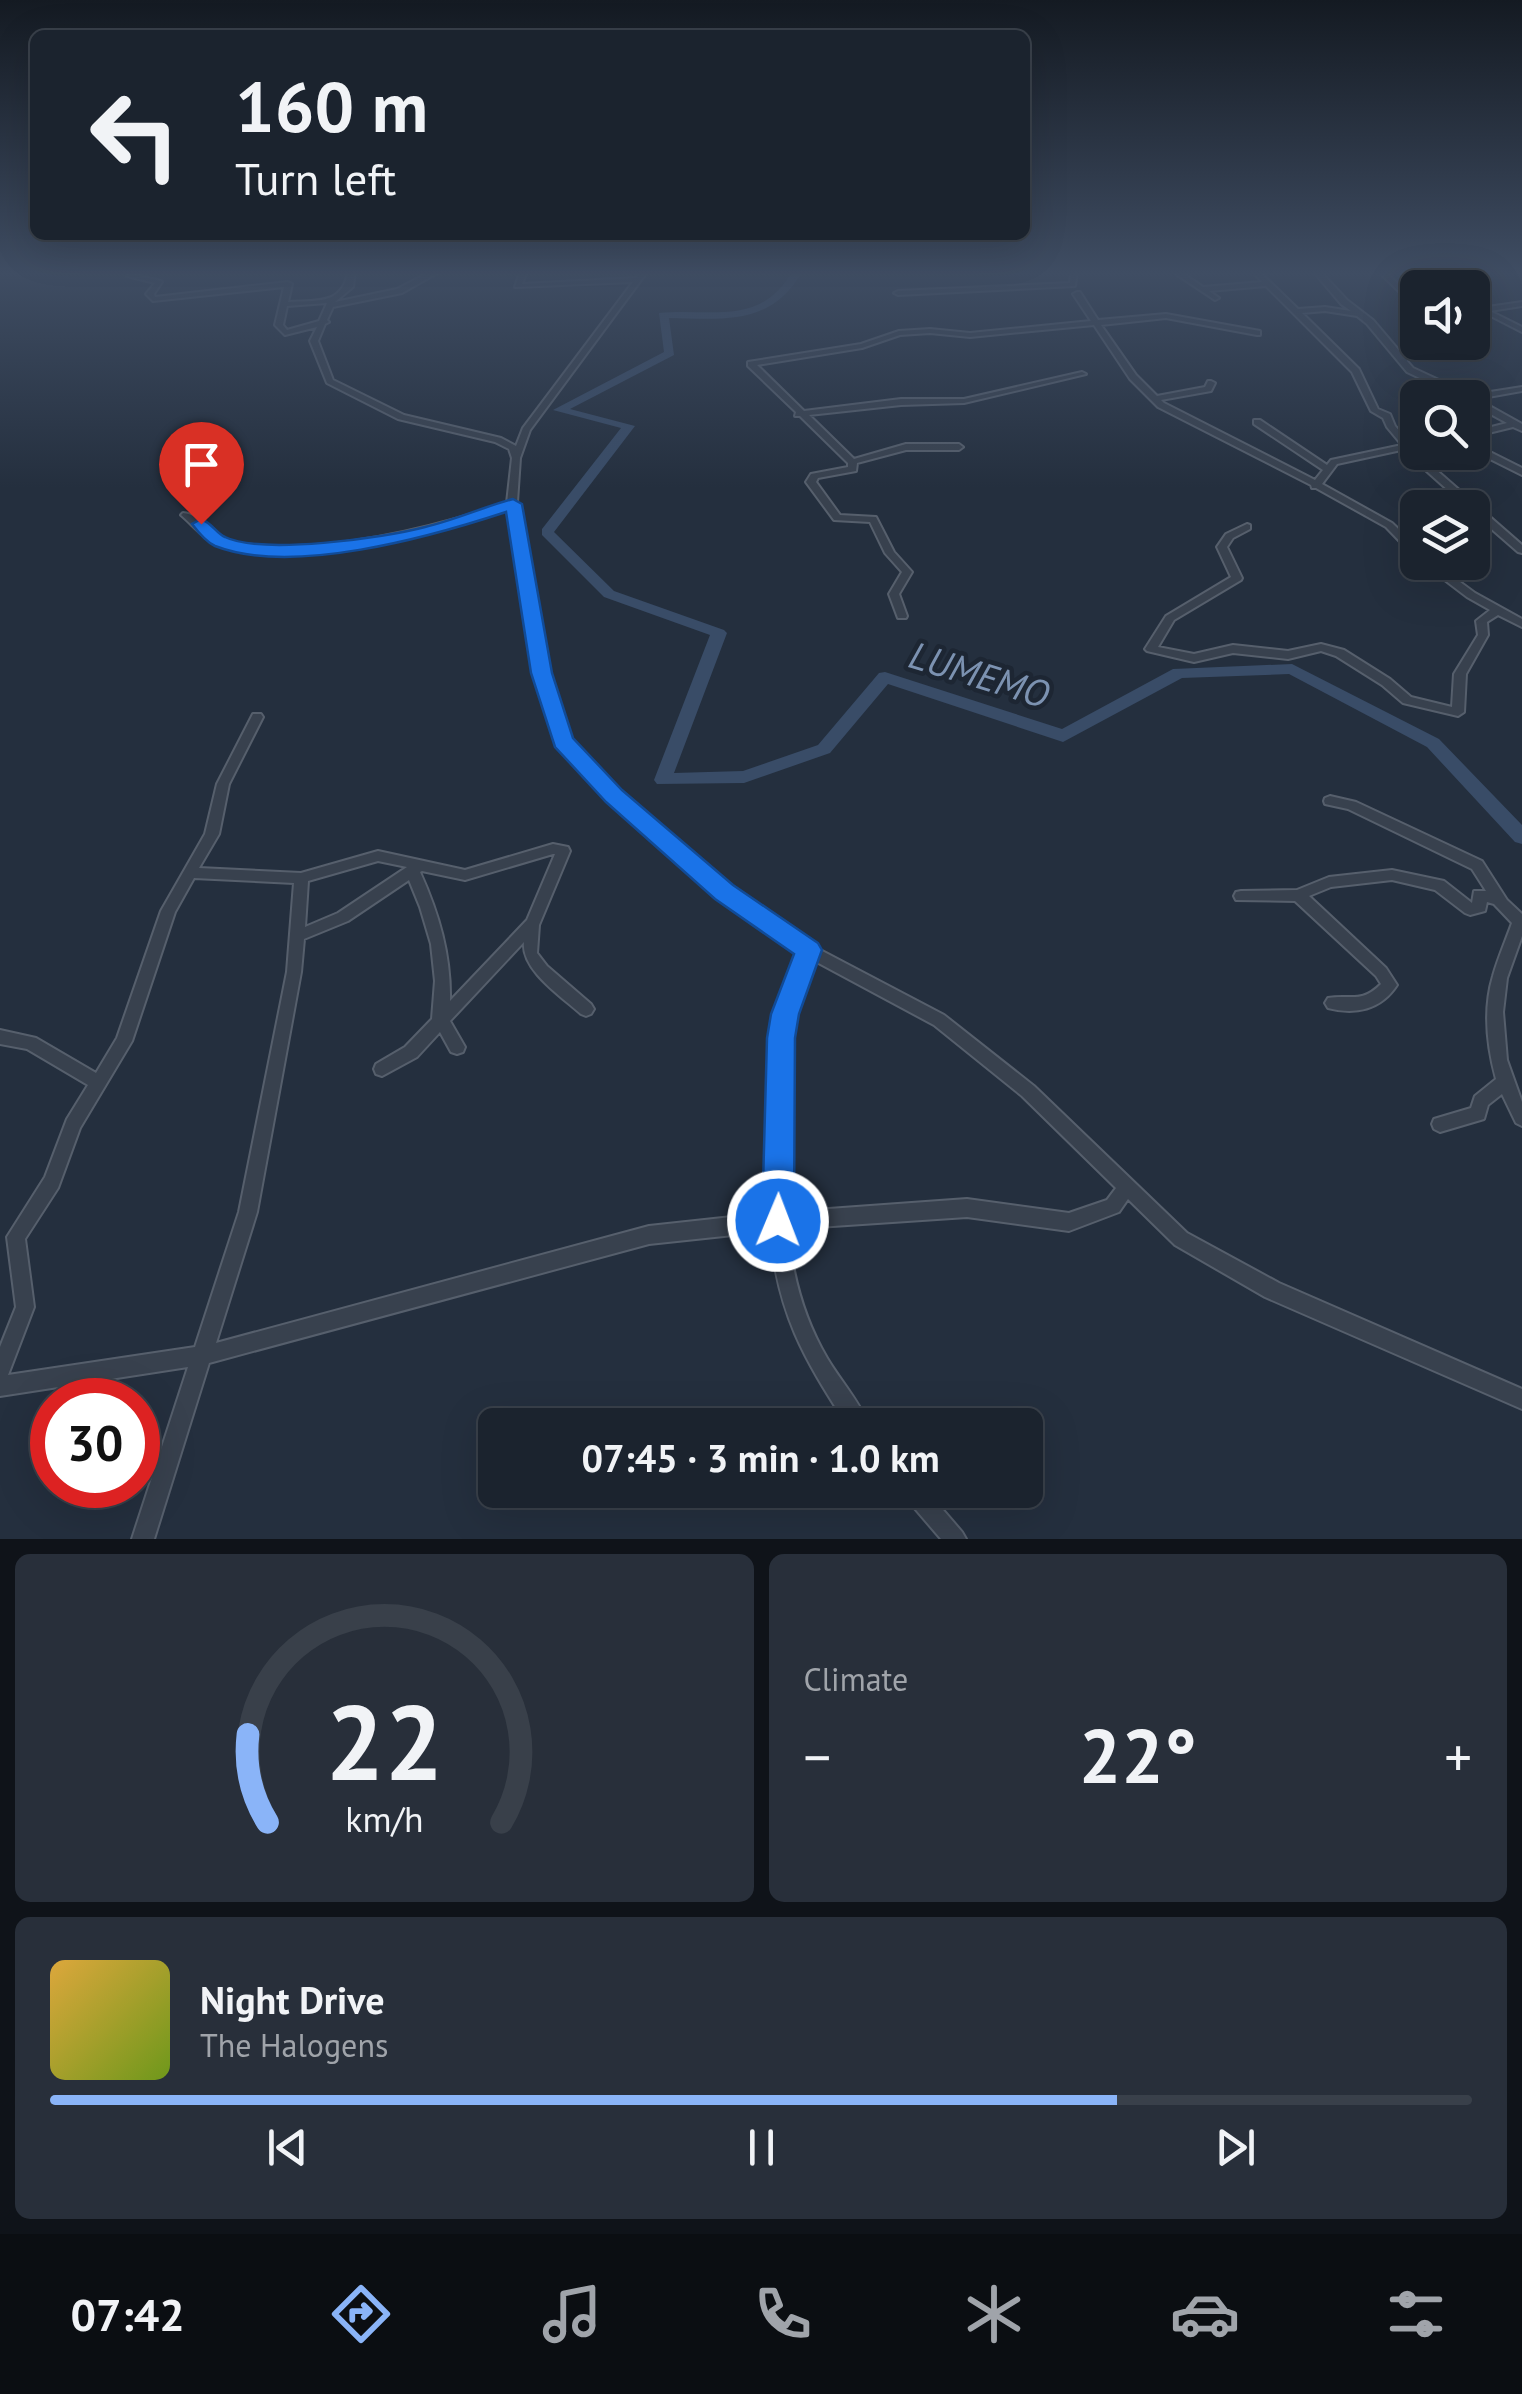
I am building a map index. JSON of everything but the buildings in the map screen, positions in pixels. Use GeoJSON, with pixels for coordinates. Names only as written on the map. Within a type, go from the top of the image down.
{"type":"FeatureCollection","features":[{"type":"Feature","properties":{"kind":"street"},"geometry":{"type":"LineString","coordinates":[[314,344],[330,381],[401,417],[498,440],[514,448],[513,504],[541,673],[563,742],[614,796],[724,892],[808,950],[939,1020],[1028,1091],[1181,1238],[1272,1290],[1522,1399]]}},
{"type":"Feature","properties":{"kind":"street"},"geometry":{"type":"LineString","coordinates":[[516,458],[526,430],[590,344]]}},
{"type":"Feature","properties":{"kind":"street"},"geometry":{"type":"LineString","coordinates":[[868,344],[751,364],[798,414],[852,462],[852,469],[814,476],[811,482],[836,518],[873,519],[890,553],[907,572],[894,594],[902,616]]}},
{"type":"Feature","properties":{"kind":"street"},"geometry":{"type":"LineString","coordinates":[[1112,344],[1133,376],[1155,399],[1204,430],[1389,525],[1400,536]]}},
{"type":"Feature","properties":{"kind":"street"},"geometry":{"type":"LineString","coordinates":[[1330,344],[1356,372],[1375,412],[1387,416],[1391,427],[1400,434]]}},
{"type":"Feature","properties":{"kind":"street"},"geometry":{"type":"LineString","coordinates":[[1403,360],[1410,370],[1431,380]]}},
{"type":"Feature","properties":{"kind":"street"},"geometry":{"type":"LineString","coordinates":[[798,414],[900,402],[964,401],[1082,374]]}},
{"type":"Feature","properties":{"kind":"street"},"geometry":{"type":"LineString","coordinates":[[1155,399],[1208,388],[1210,383]]}},
{"type":"Feature","properties":{"kind":"street"},"geometry":{"type":"LineString","coordinates":[[1490,394],[1522,388]]}},
{"type":"Feature","properties":{"kind":"street"},"geometry":{"type":"LineString","coordinates":[[1490,410],[1518,426]]}},
{"type":"Feature","properties":{"kind":"street"},"geometry":{"type":"LineString","coordinates":[[1257,422],[1327,470]]}},
{"type":"Feature","properties":{"kind":"street"},"geometry":{"type":"LineString","coordinates":[[1490,431],[1518,426]]}},
{"type":"Feature","properties":{"kind":"street"},"geometry":{"type":"LineString","coordinates":[[852,462],[906,447],[959,447]]}},
{"type":"Feature","properties":{"kind":"street"},"geometry":{"type":"LineString","coordinates":[[1315,486],[1334,462],[1400,447]]}},
{"type":"Feature","properties":{"kind":"street"},"geometry":{"type":"LineString","coordinates":[[1490,455],[1522,472]]}},
{"type":"Feature","properties":{"kind":"street"},"geometry":{"type":"LineString","coordinates":[[1440,470],[1522,550]]}},
{"type":"Feature","properties":{"kind":"street"},"geometry":{"type":"LineString","coordinates":[[186,515],[207,528],[217,541],[242,547],[302,550],[425,533],[513,504]]}},
{"type":"Feature","properties":{"kind":"street"},"geometry":{"type":"LineString","coordinates":[[1247,527],[1229,536],[1222,547],[1237,578],[1170,618],[1151,649],[1194,658],[1234,649],[1288,655],[1321,647],[1340,653],[1407,700],[1458,712],[1460,674],[1483,635],[1481,622],[1498,610]]}},
{"type":"Feature","properties":{"kind":"street"},"geometry":{"type":"LineString","coordinates":[[1453,580],[1522,624]]}},
{"type":"Feature","properties":{"kind":"street"},"geometry":{"type":"LineString","coordinates":[[0,1371],[25,1308],[16,1237],[52,1182],[73,1124],[124,1041],[168,911],[212,834],[224,784],[257,716]]}},
{"type":"Feature","properties":{"kind":"street"},"geometry":{"type":"LineString","coordinates":[[1330,801],[1380,818],[1477,865],[1499,899],[1520,921],[1496,994],[1497,1048],[1505,1082],[1522,1118]]}},
{"type":"Feature","properties":{"kind":"street"},"geometry":{"type":"LineString","coordinates":[[193,873],[301,878],[378,856],[415,868],[465,875],[560,849],[563,856],[533,923],[530,954],[586,1010]]}},
{"type":"Feature","properties":{"kind":"street"},"geometry":{"type":"LineString","coordinates":[[298,936],[343,918],[415,868]]}},
{"type":"Feature","properties":{"kind":"street"},"geometry":{"type":"LineString","coordinates":[[415,868],[436,928],[440,982],[445,992],[440,1020],[457,1046]]}},
{"type":"Feature","properties":{"kind":"street"},"geometry":{"type":"LineString","coordinates":[[1241,896],[1298,895],[1329,882],[1392,875],[1439,885],[1470,909],[1480,907],[1479,895],[1499,899]]}},
{"type":"Feature","properties":{"kind":"street"},"geometry":{"type":"LineString","coordinates":[[143,1539],[248,1212],[298,936],[301,878]]}},
{"type":"Feature","properties":{"kind":"street"},"geometry":{"type":"LineString","coordinates":[[1298,895],[1390,985],[1380,998],[1361,1007],[1333,1002]]}},
{"type":"Feature","properties":{"kind":"street"},"geometry":{"type":"LineString","coordinates":[[382,1069],[411,1052],[533,923]]}},
{"type":"Feature","properties":{"kind":"street"},"geometry":{"type":"LineString","coordinates":[[808,950],[785,1014],[781,1038],[778,1221],[790,1298],[812,1353],[848,1408]]}},
{"type":"Feature","properties":{"kind":"street"},"geometry":{"type":"LineString","coordinates":[[0,1037],[30,1043],[99,1084]]}},
{"type":"Feature","properties":{"kind":"street"},"geometry":{"type":"LineString","coordinates":[[1440,1124],[1478,1114],[1481,1101],[1505,1082]]}},
{"type":"Feature","properties":{"kind":"street"},"geometry":{"type":"LineString","coordinates":[[0,1386],[201,1356],[649,1235],[778,1221],[967,1208],[1069,1222],[1113,1206],[1126,1186]]}},
{"type":"Feature","properties":{"kind":"street"},"geometry":{"type":"LineString","coordinates":[[928,1508],[956,1539]]}},
{"type":"Feature","properties":{"kind":"waterway","name":"LUMEMO"},"geometry":{"type":"LineString","coordinates":[[668,344],[670,353],[559,410],[629,426],[547,532],[609,594],[719,633],[663,780],[744,777],[824,749],[885,677],[1063,736],[1179,673],[1292,669],[1433,743],[1522,837]]}},
{"type":"Feature","properties":{"kind":"route"},"geometry":{"type":"LineString","coordinates":[[201,524],[217,541],[242,547],[302,550],[425,533],[513,504],[541,673],[563,742],[614,796],[724,892],[808,950],[785,1014],[781,1038],[778,1221]]}}]}
